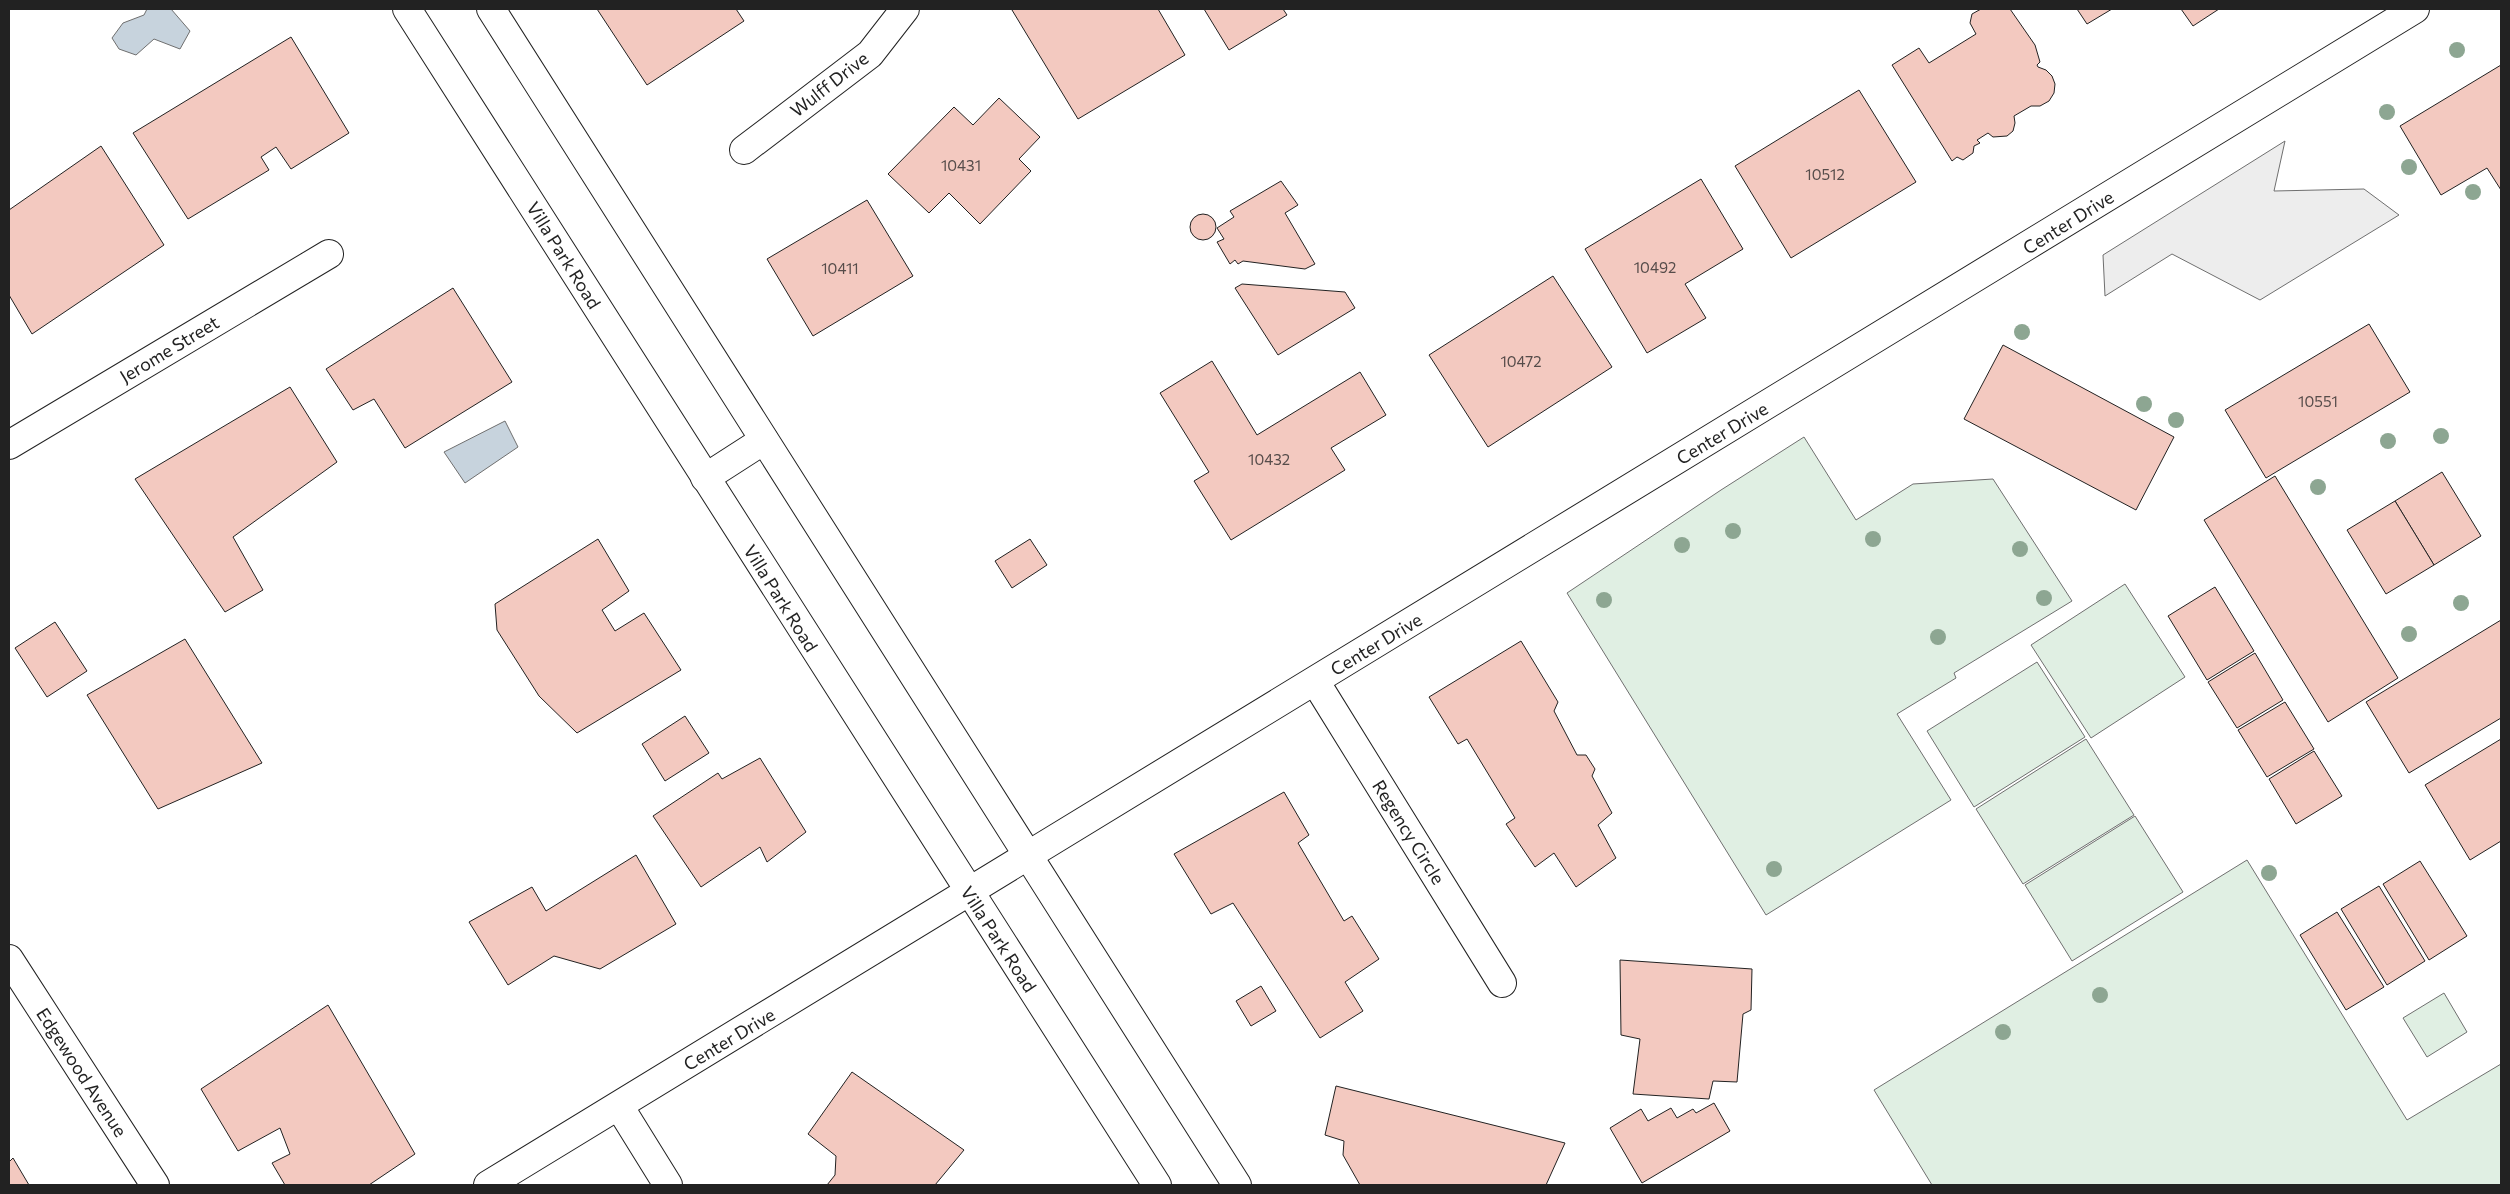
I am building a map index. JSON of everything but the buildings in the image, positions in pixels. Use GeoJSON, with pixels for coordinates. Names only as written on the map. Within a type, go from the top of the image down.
{"type":"FeatureCollection","features":[{"type":"Feature","properties":{"kind":"street","name":"Villa Park Road"},"geometry":{"type":"LineString","coordinates":[[407,9],[704,478],[1157,1185]]}},
{"type":"Feature","properties":{"kind":"street"},"geometry":{"type":"LineString","coordinates":[[491,9],[1237,1185]]}},
{"type":"Feature","properties":{"kind":"street","name":"Wulff Drive"},"geometry":{"type":"LineString","coordinates":[[744,150],[870,54],[904,9]]}},
{"type":"Feature","properties":{"kind":"street","name":"Center Drive"},"geometry":{"type":"LineString","coordinates":[[488,1185],[2415,9]]}},
{"type":"Feature","properties":{"kind":"street","name":"Jerome Street"},"geometry":{"type":"LineString","coordinates":[[9,445],[329,254]]}},
{"type":"Feature","properties":{"kind":"street"},"geometry":{"type":"LineString","coordinates":[[704,478],[764,440]]}},
{"type":"Feature","properties":{"kind":"street","name":"Regency Circle"},"geometry":{"type":"LineString","coordinates":[[1315,681],[1502,983]]}},
{"type":"Feature","properties":{"kind":"street","name":"Edgewood Avenue"},"geometry":{"type":"LineString","coordinates":[[9,959],[155,1185]]}},
{"type":"Feature","properties":{"kind":"street"},"geometry":{"type":"LineString","coordinates":[[619,1106],[668,1185]]}},
{"type":"Feature","properties":{"kind":"green space"},"geometry":{"type":"Polygon","coordinates":[[[1804,437],[1856,520],[1913,484],[1993,479],[2072,601],[1954,673],[1956,678],[1897,714],[1951,800],[1766,915],[1567,593],[1804,437]]]}},
{"type":"Feature","properties":{"kind":"green space"},"geometry":{"type":"Polygon","coordinates":[[[2125,584],[2185,677],[2091,738],[2031,645],[2125,584]]]}},
{"type":"Feature","properties":{"kind":"green space"},"geometry":{"type":"Polygon","coordinates":[[[2037,662],[2085,737],[1974,807],[1927,731],[2037,662]]]}},
{"type":"Feature","properties":{"kind":"green space"},"geometry":{"type":"Polygon","coordinates":[[[2086,739],[2134,815],[2023,884],[1976,809],[2086,739]]]}},
{"type":"Feature","properties":{"kind":"green space"},"geometry":{"type":"Polygon","coordinates":[[[2135,816],[2183,892],[2072,961],[2025,885],[2135,816]]]}},
{"type":"Feature","properties":{"kind":"green space"},"geometry":{"type":"Polygon","coordinates":[[[2247,860],[2407,1120],[2501,1064],[2501,1185],[1932,1185],[1874,1090],[2247,860]]]}},
{"type":"Feature","properties":{"kind":"green space"},"geometry":{"type":"Polygon","coordinates":[[[2444,993],[2467,1032],[2427,1057],[2403,1018],[2444,993]]]}},
{"type":"Feature","properties":{"kind":"shaded area"},"geometry":{"type":"Polygon","coordinates":[[[147,9],[171,9],[190,31],[180,49],[154,39],[136,55],[119,49],[112,38],[123,23],[144,15],[147,9]]]}},
{"type":"Feature","properties":{"kind":"shaded area"},"geometry":{"type":"Polygon","coordinates":[[[2285,141],[2274,191],[2364,189],[2399,215],[2260,300],[2172,254],[2105,296],[2103,255],[2285,141]]]}},
{"type":"Feature","properties":{"kind":"shaded area"},"geometry":{"type":"Polygon","coordinates":[[[505,421],[518,447],[465,483],[444,452],[505,421]]]}}]}
